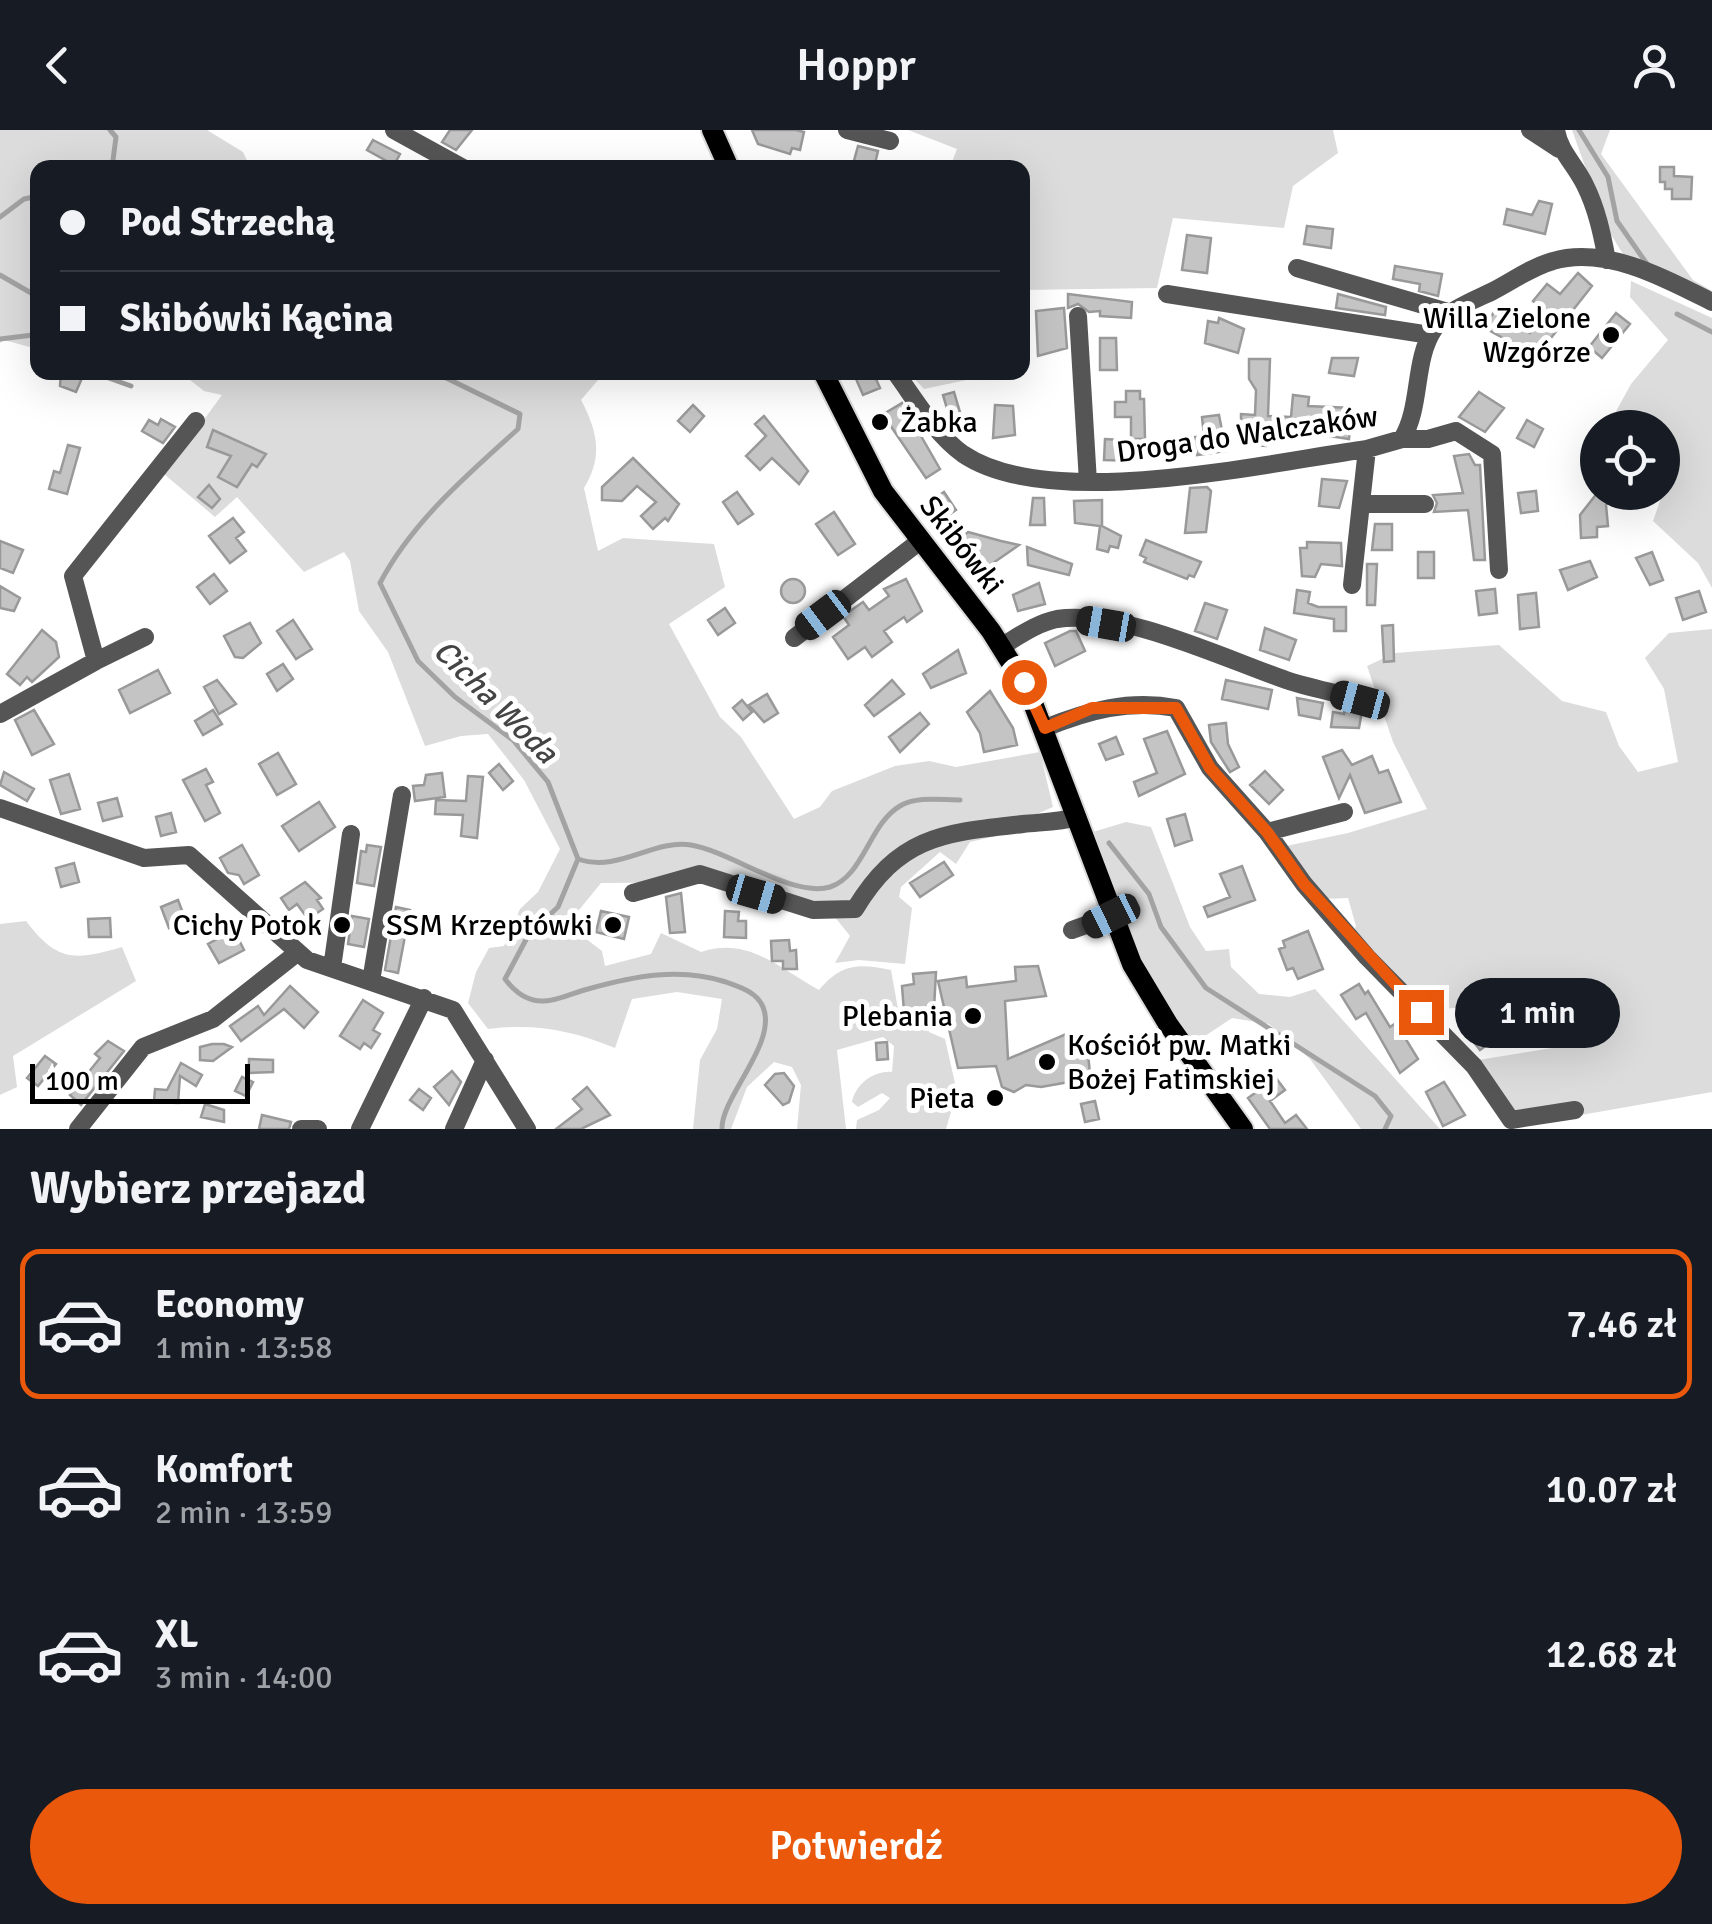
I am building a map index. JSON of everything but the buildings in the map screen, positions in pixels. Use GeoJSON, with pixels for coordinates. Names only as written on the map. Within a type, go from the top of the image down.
{"type":"FeatureCollection","features":[{"type":"Feature","properties":{"kind":"main road"},"geometry":{"type":"LineString","coordinates":[[712,130],[725,160]]}},
{"type":"Feature","properties":{"kind":"main road","name":"Skibówki"},"geometry":{"type":"LineString","coordinates":[[827,380],[872,472],[1002,646],[1045,728],[1111,916],[1158,1010],[1243,1129]]}},
{"type":"Feature","properties":{"kind":"street"},"geometry":{"type":"LineString","coordinates":[[394,130],[448,160]]}},
{"type":"Feature","properties":{"kind":"street"},"geometry":{"type":"LineString","coordinates":[[848,130],[890,141]]}},
{"type":"Feature","properties":{"kind":"street"},"geometry":{"type":"LineString","coordinates":[[1530,130],[1558,139],[1584,182],[1600,222],[1607,260]]}},
{"type":"Feature","properties":{"kind":"street"},"geometry":{"type":"LineString","coordinates":[[1167,294],[1430,336],[1451,313],[1551,261],[1581,256],[1643,271],[1712,302]]}},
{"type":"Feature","properties":{"kind":"street"},"geometry":{"type":"LineString","coordinates":[[1296,268],[1451,313]]}},
{"type":"Feature","properties":{"kind":"street"},"geometry":{"type":"LineString","coordinates":[[1078,316],[1088,482]]}},
{"type":"Feature","properties":{"kind":"street","name":"Droga do Walczaków"},"geometry":{"type":"LineString","coordinates":[[901,380],[962,453],[998,472],[1088,482],[1367,450],[1402,438],[1418,399],[1430,336]]}},
{"type":"Feature","properties":{"kind":"street"},"geometry":{"type":"LineString","coordinates":[[96,661],[73,576],[196,421]]}},
{"type":"Feature","properties":{"kind":"street"},"geometry":{"type":"LineString","coordinates":[[1402,438],[1428,440],[1456,431],[1492,454],[1499,570]]}},
{"type":"Feature","properties":{"kind":"street"},"geometry":{"type":"LineString","coordinates":[[1352,585],[1367,450]]}},
{"type":"Feature","properties":{"kind":"street"},"geometry":{"type":"LineString","coordinates":[[1363,504],[1425,504]]}},
{"type":"Feature","properties":{"kind":"street"},"geometry":{"type":"LineString","coordinates":[[794,638],[920,541]]}},
{"type":"Feature","properties":{"kind":"street"},"geometry":{"type":"LineString","coordinates":[[1002,646],[1044,624],[1083,619],[1164,634],[1290,681],[1360,700]]}},
{"type":"Feature","properties":{"kind":"street"},"geometry":{"type":"LineString","coordinates":[[0,714],[144,637]]}},
{"type":"Feature","properties":{"kind":"street"},"geometry":{"type":"LineString","coordinates":[[1045,728],[1092,708],[1176,708],[1210,768],[1267,832],[1304,884],[1367,957],[1474,1066],[1512,1120],[1575,1110]]}},
{"type":"Feature","properties":{"kind":"street"},"geometry":{"type":"LineString","coordinates":[[371,980],[402,795]]}},
{"type":"Feature","properties":{"kind":"street"},"geometry":{"type":"LineString","coordinates":[[0,808],[144,858],[189,855],[297,953],[424,998],[460,1016],[527,1129]]}},
{"type":"Feature","properties":{"kind":"street"},"geometry":{"type":"LineString","coordinates":[[1267,832],[1344,812]]}},
{"type":"Feature","properties":{"kind":"street"},"geometry":{"type":"LineString","coordinates":[[634,893],[700,874],[813,910],[854,909],[882,869],[921,841],[945,833],[1077,817]]}},
{"type":"Feature","properties":{"kind":"street"},"geometry":{"type":"LineString","coordinates":[[332,968],[351,834]]}},
{"type":"Feature","properties":{"kind":"street"},"geometry":{"type":"LineString","coordinates":[[1072,930],[1111,916]]}},
{"type":"Feature","properties":{"kind":"street"},"geometry":{"type":"LineString","coordinates":[[78,1129],[143,1047],[194,1030],[214,1018],[297,953]]}},
{"type":"Feature","properties":{"kind":"street"},"geometry":{"type":"LineString","coordinates":[[360,1129],[424,998]]}},
{"type":"Feature","properties":{"kind":"street"},"geometry":{"type":"LineString","coordinates":[[454,1129],[485,1060]]}},
{"type":"Feature","properties":{"kind":"street"},"geometry":{"type":"LineString","coordinates":[[1538,1115],[1560,1129]]}},
{"type":"Feature","properties":{"kind":"street"},"geometry":{"type":"LineString","coordinates":[[301,1129],[318,1129]]}},
{"type":"Feature","properties":{"kind":"shaded area"},"geometry":{"type":"Polygon","coordinates":[[[0,130],[207,130],[243,152],[247,160],[30,160],[30,347],[4,340],[0,343],[0,130]]]}},
{"type":"Feature","properties":{"kind":"shaded area"},"geometry":{"type":"Polygon","coordinates":[[[908,130],[1333,130],[1338,153],[1293,186],[1284,228],[1173,218],[1157,288],[1030,290],[1030,160],[953,160],[957,149],[908,130]]]}},
{"type":"Feature","properties":{"kind":"shaded area"},"geometry":{"type":"Polygon","coordinates":[[[1572,130],[1610,130],[1601,154],[1693,280],[1712,291],[1712,300],[1629,264],[1607,228],[1572,130]]]}},
{"type":"Feature","properties":{"kind":"shaded area"},"geometry":{"type":"Polygon","coordinates":[[[1631,281],[1712,318],[1712,588],[1698,563],[1653,521],[1657,510],[1680,510],[1680,410],[1617,410],[1631,384],[1668,340],[1630,297],[1631,281]]]}},
{"type":"Feature","properties":{"kind":"shaded area"},"geometry":{"type":"Polygon","coordinates":[[[190,380],[598,380],[581,400],[596,444],[594,466],[584,488],[598,551],[623,538],[714,544],[725,587],[669,624],[720,717],[741,737],[794,819],[820,807],[832,791],[895,766],[929,761],[956,767],[1040,752],[1053,807],[1025,819],[1013,832],[970,842],[956,864],[940,852],[901,887],[899,897],[912,908],[905,964],[859,960],[835,963],[850,936],[830,911],[728,882],[601,883],[579,910],[573,929],[602,951],[605,966],[651,954],[661,933],[701,952],[718,948],[748,951],[819,990],[843,970],[891,970],[898,1009],[924,1016],[929,1032],[945,1039],[957,1092],[946,1129],[856,1129],[857,1120],[879,1110],[890,1098],[882,1093],[858,1107],[852,1102],[866,1080],[892,1072],[894,1046],[883,1037],[837,1050],[846,1129],[797,1129],[801,1085],[792,1067],[774,1062],[747,1087],[731,1129],[693,1129],[700,1060],[717,1029],[722,999],[677,992],[632,999],[615,1048],[553,1030],[488,1029],[468,1003],[476,972],[489,948],[504,946],[520,909],[538,892],[560,849],[524,780],[488,734],[461,736],[425,746],[388,652],[359,611],[350,561],[344,552],[304,572],[237,497],[215,517],[164,474],[222,395],[204,391],[190,380]]]}},
{"type":"Feature","properties":{"kind":"shaded area"},"geometry":{"type":"Polygon","coordinates":[[[916,380],[967,380],[924,389],[916,380]]]}},
{"type":"Feature","properties":{"kind":"shaded area"},"geometry":{"type":"Polygon","coordinates":[[[1712,629],[1712,1092],[1512,1127],[1466,1062],[1571,1045],[1542,1000],[1431,1010],[1352,934],[1356,926],[1348,898],[1323,899],[1286,846],[1348,833],[1427,809],[1393,742],[1367,666],[1395,653],[1499,645],[1562,701],[1606,712],[1619,746],[1638,772],[1678,762],[1664,689],[1645,658],[1669,633],[1712,629]]]}},
{"type":"Feature","properties":{"kind":"shaded area"},"geometry":{"type":"Polygon","coordinates":[[[1126,822],[1151,827],[1190,927],[1206,951],[1229,949],[1231,967],[1259,994],[1290,997],[1315,989],[1440,1129],[1361,1129],[1310,1059],[1269,1024],[1232,1018],[1193,1044],[1134,942],[1093,832],[1126,822]]]}},
{"type":"Feature","properties":{"kind":"shaded area"},"geometry":{"type":"Polygon","coordinates":[[[26,921],[47,944],[68,955],[92,955],[122,947],[136,981],[13,1056],[17,1087],[0,1095],[0,924],[26,921]]]}},
{"type":"Feature","properties":{"kind":"waterway","name":"Cicha Woda"},"geometry":{"type":"LineString","coordinates":[[110,130],[116,137],[113,160]]}},
{"type":"Feature","properties":{"kind":"waterway"},"geometry":{"type":"LineString","coordinates":[[1579,130],[1608,177],[1617,221],[1647,264]]}},
{"type":"Feature","properties":{"kind":"waterway","name":"Cicha Woda"},"geometry":{"type":"LineString","coordinates":[[0,217],[30,198]]}},
{"type":"Feature","properties":{"kind":"waterway","name":"Cicha Woda"},"geometry":{"type":"LineString","coordinates":[[0,275],[30,292]]}},
{"type":"Feature","properties":{"kind":"waterway"},"geometry":{"type":"LineString","coordinates":[[1677,314],[1712,332]]}},
{"type":"Feature","properties":{"kind":"waterway"},"geometry":{"type":"LineString","coordinates":[[0,339],[30,335]]}},
{"type":"Feature","properties":{"kind":"waterway"},"geometry":{"type":"LineString","coordinates":[[114,380],[131,386]]}},
{"type":"Feature","properties":{"kind":"waterway","name":"Cicha Woda"},"geometry":{"type":"LineString","coordinates":[[450,380],[520,414],[518,429],[424,520],[380,583],[418,661],[455,697],[513,740],[548,782],[578,859],[558,907],[529,934],[505,979],[522,995],[538,1001],[555,1000],[622,980],[674,974],[709,977],[752,994],[763,1007],[763,1037],[730,1102],[722,1129]]}},
{"type":"Feature","properties":{"kind":"waterway"},"geometry":{"type":"LineString","coordinates":[[578,859],[608,862],[677,844],[691,845],[798,886],[830,887],[851,872],[889,814],[900,806],[921,800],[960,800]]}},
{"type":"Feature","properties":{"kind":"waterway"},"geometry":{"type":"LineString","coordinates":[[1109,843],[1149,894],[1161,927],[1206,988],[1375,1096],[1391,1116],[1385,1129]]}},
{"type":"Feature","properties":{"kind":"place","name":"Willa Zielone Wzgórze"},"geometry":{"type":"Point","coordinates":[1611,335]}},
{"type":"Feature","properties":{"kind":"place","name":"Żabka"},"geometry":{"type":"Point","coordinates":[880,422]}},
{"type":"Feature","properties":{"kind":"place","name":"Cichy Potok"},"geometry":{"type":"Point","coordinates":[342,925]}},
{"type":"Feature","properties":{"kind":"place","name":"SSM Krzeptówki"},"geometry":{"type":"Point","coordinates":[613,925]}},
{"type":"Feature","properties":{"kind":"place","name":"Plebania"},"geometry":{"type":"Point","coordinates":[973,1016]}},
{"type":"Feature","properties":{"kind":"place","name":"Kościół pw. Matki Bożej Fatimskiej"},"geometry":{"type":"Point","coordinates":[1047,1062]}},
{"type":"Feature","properties":{"kind":"place","name":"Pieta"},"geometry":{"type":"Point","coordinates":[995,1098]}},
{"type":"Feature","properties":{"kind":"route"},"geometry":{"type":"LineString","coordinates":[[1024,682],[1045,728],[1092,708],[1157,704],[1176,708],[1210,768],[1367,957],[1421,1012]]}}]}
